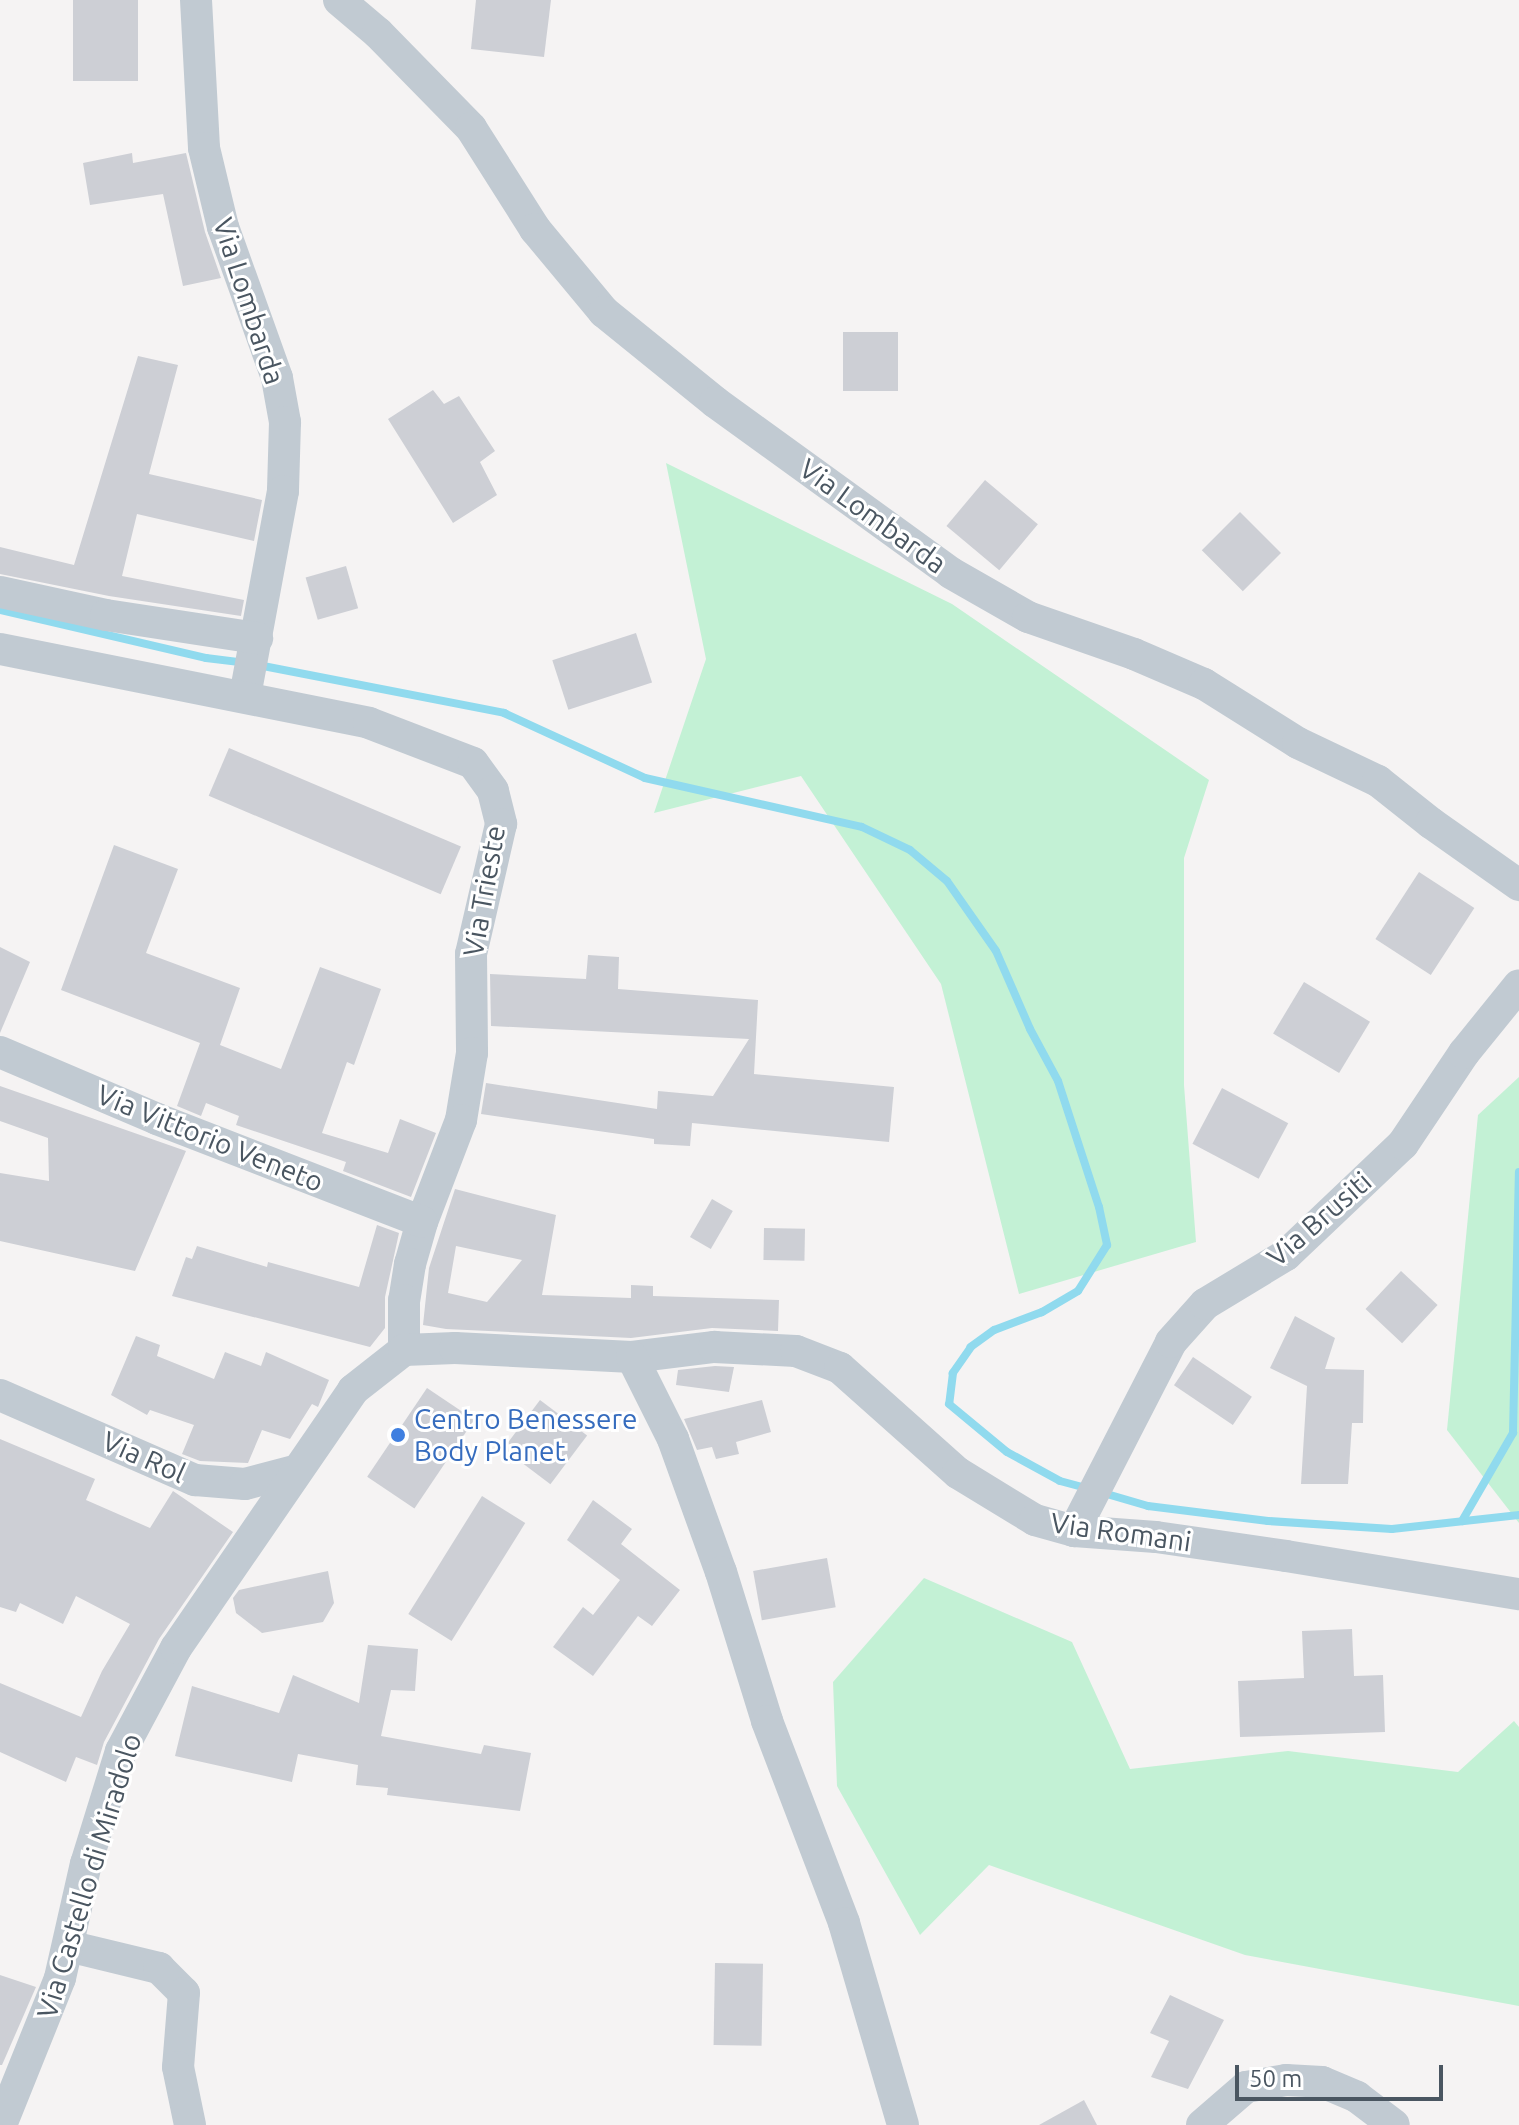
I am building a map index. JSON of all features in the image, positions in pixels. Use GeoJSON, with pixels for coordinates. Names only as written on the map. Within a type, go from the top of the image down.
{"type":"FeatureCollection","features":[{"type":"Feature","properties":{"kind":"street","name":"Via Lombarda"},"geometry":{"type":"LineString","coordinates":[[196,0],[204,148],[223,227],[277,378],[285,422],[283,491],[245,697]]}},
{"type":"Feature","properties":{"kind":"street","name":"Via Lombarda"},"geometry":{"type":"LineString","coordinates":[[339,0],[378,33],[471,128],[535,229],[604,312],[715,402],[951,573],[1028,617],[1134,654],[1204,684],[1298,743],[1378,781],[1519,885]]}},
{"type":"Feature","properties":{"kind":"street"},"geometry":{"type":"LineString","coordinates":[[0,592],[106,615],[257,638]]}},
{"type":"Feature","properties":{"kind":"street","name":"Via Trieste"},"geometry":{"type":"LineString","coordinates":[[0,649],[369,723],[433,745],[473,763],[493,791],[501,824],[471,954],[472,1053],[461,1120],[422,1222],[404,1300],[404,1350]]}},
{"type":"Feature","properties":{"kind":"street","name":"Via Brusiti"},"geometry":{"type":"LineString","coordinates":[[1077,1526],[1171,1342],[1205,1304],[1286,1255],[1403,1144],[1464,1053],[1519,985]]}},
{"type":"Feature","properties":{"kind":"street","name":"Via Vittorio Veneto"},"geometry":{"type":"LineString","coordinates":[[1,1058],[422,1222]]}},
{"type":"Feature","properties":{"kind":"street","name":"Via Romani"},"geometry":{"type":"LineString","coordinates":[[404,1350],[455,1348],[632,1357],[714,1347],[796,1351],[840,1368],[958,1473],[1035,1520],[1519,1594]]}},
{"type":"Feature","properties":{"kind":"street","name":"Via Castello di Miradolo"},"geometry":{"type":"LineString","coordinates":[[1,2125],[60,1978],[86,1864],[121,1751],[176,1648],[294,1471],[353,1390],[404,1350]]}},
{"type":"Feature","properties":{"kind":"street"},"geometry":{"type":"LineString","coordinates":[[632,1357],[673,1439],[721,1572],[767,1721],[844,1923],[903,2125]]}},
{"type":"Feature","properties":{"kind":"street","name":"Via Rol"},"geometry":{"type":"LineString","coordinates":[[0,1395],[195,1480],[245,1484],[294,1471]]}},
{"type":"Feature","properties":{"kind":"street"},"geometry":{"type":"LineString","coordinates":[[68,1946],[159,1968],[184,1993],[178,2067],[190,2125]]}},
{"type":"Feature","properties":{"kind":"street"},"geometry":{"type":"LineString","coordinates":[[1202,2125],[1246,2087],[1286,2080],[1322,2082],[1357,2097],[1394,2125]]}},
{"type":"Feature","properties":{"kind":"green space"},"geometry":{"type":"Polygon","coordinates":[[[666,463],[952,604],[1209,780],[1184,858],[1184,1085],[1196,1242],[1019,1294],[941,984],[801,776],[654,813],[706,659],[666,463]]]}},
{"type":"Feature","properties":{"kind":"green space"},"geometry":{"type":"Polygon","coordinates":[[[1519,1077],[1519,1523],[1447,1430],[1478,1115],[1519,1077]]]}},
{"type":"Feature","properties":{"kind":"green space"},"geometry":{"type":"Polygon","coordinates":[[[924,1578],[1072,1642],[1130,1769],[1288,1751],[1458,1772],[1514,1721],[1519,1727],[1519,2006],[1245,1955],[989,1865],[920,1935],[837,1786],[833,1682],[924,1578]]]}},
{"type":"Feature","properties":{"kind":"building"},"geometry":{"type":"Polygon","coordinates":[[[73,0],[138,0],[138,81],[73,81],[73,0]]]}},
{"type":"Feature","properties":{"kind":"building"},"geometry":{"type":"Polygon","coordinates":[[[476,0],[551,0],[544,57],[471,49],[476,0]]]}},
{"type":"Feature","properties":{"kind":"building"},"geometry":{"type":"Polygon","coordinates":[[[132,153],[133,163],[186,153],[205,232],[221,278],[183,286],[163,194],[90,205],[83,163],[132,153]]]}},
{"type":"Feature","properties":{"kind":"building"},"geometry":{"type":"Polygon","coordinates":[[[843,332],[898,332],[898,391],[843,391],[843,332]]]}},
{"type":"Feature","properties":{"kind":"building"},"geometry":{"type":"Polygon","coordinates":[[[138,356],[178,365],[149,474],[262,500],[254,541],[137,514],[122,576],[244,600],[241,616],[109,596],[0,574],[0,547],[74,565],[138,356]]]}},
{"type":"Feature","properties":{"kind":"building"},"geometry":{"type":"Polygon","coordinates":[[[433,390],[444,404],[459,396],[495,451],[480,462],[497,495],[453,523],[388,419],[433,390]]]}},
{"type":"Feature","properties":{"kind":"building"},"geometry":{"type":"Polygon","coordinates":[[[985,480],[1038,524],[999,570],[946,526],[985,480]]]}},
{"type":"Feature","properties":{"kind":"building"},"geometry":{"type":"Polygon","coordinates":[[[1240,512],[1281,553],[1243,591],[1202,550],[1240,512]]]}},
{"type":"Feature","properties":{"kind":"building"},"geometry":{"type":"Polygon","coordinates":[[[346,566],[358,608],[318,620],[306,578],[346,566]]]}},
{"type":"Feature","properties":{"kind":"building"},"geometry":{"type":"Polygon","coordinates":[[[636,633],[652,682],[568,710],[552,660],[636,633]]]}},
{"type":"Feature","properties":{"kind":"building"},"geometry":{"type":"Polygon","coordinates":[[[229,748],[461,846],[441,894],[209,796],[229,748]]]}},
{"type":"Feature","properties":{"kind":"building"},"geometry":{"type":"Polygon","coordinates":[[[114,845],[178,869],[146,953],[240,988],[220,1045],[281,1069],[320,967],[381,989],[354,1065],[347,1062],[322,1133],[388,1153],[400,1119],[436,1133],[411,1197],[343,1171],[346,1162],[236,1125],[239,1116],[206,1103],[201,1116],[177,1106],[200,1043],[61,990],[114,845]]]}},
{"type":"Feature","properties":{"kind":"building"},"geometry":{"type":"Polygon","coordinates":[[[1419,872],[1474,908],[1431,975],[1375,939],[1419,872]]]}},
{"type":"Feature","properties":{"kind":"building"},"geometry":{"type":"Polygon","coordinates":[[[0,947],[30,962],[0,1033],[0,947]]]}},
{"type":"Feature","properties":{"kind":"building"},"geometry":{"type":"Polygon","coordinates":[[[588,955],[619,957],[618,989],[758,1000],[754,1074],[894,1087],[889,1142],[692,1123],[690,1146],[654,1144],[654,1139],[481,1114],[486,1083],[657,1109],[658,1091],[713,1096],[749,1039],[491,1026],[490,974],[586,979],[588,955]]]}},
{"type":"Feature","properties":{"kind":"building"},"geometry":{"type":"Polygon","coordinates":[[[1304,982],[1370,1022],[1339,1073],[1273,1033],[1304,982]]]}},
{"type":"Feature","properties":{"kind":"building"},"geometry":{"type":"Polygon","coordinates":[[[0,1086],[186,1151],[135,1271],[0,1241],[0,1173],[49,1181],[48,1138],[0,1121],[0,1086]]]}},
{"type":"Feature","properties":{"kind":"building"},"geometry":{"type":"Polygon","coordinates":[[[1222,1088],[1288,1123],[1259,1179],[1192,1144],[1222,1088]]]}},
{"type":"Feature","properties":{"kind":"building"},"geometry":{"type":"Polygon","coordinates":[[[455,1189],[556,1215],[542,1295],[631,1298],[631,1285],[653,1286],[653,1296],[779,1300],[778,1331],[712,1328],[631,1338],[446,1329],[423,1325],[429,1268],[455,1189]],[[456,1246],[448,1293],[487,1302],[522,1260],[456,1246]]]}},
{"type":"Feature","properties":{"kind":"building"},"geometry":{"type":"Polygon","coordinates":[[[712,1199],[733,1211],[711,1249],[690,1237],[712,1199]]]}},
{"type":"Feature","properties":{"kind":"building"},"geometry":{"type":"Polygon","coordinates":[[[377,1225],[399,1233],[385,1297],[385,1328],[370,1347],[172,1296],[186,1257],[192,1259],[197,1246],[267,1267],[268,1262],[359,1287],[377,1225]]]}},
{"type":"Feature","properties":{"kind":"building"},"geometry":{"type":"Polygon","coordinates":[[[764,1228],[805,1229],[804,1261],[763,1260],[764,1228]]]}},
{"type":"Feature","properties":{"kind":"building"},"geometry":{"type":"Polygon","coordinates":[[[1401,1271],[1438,1305],[1402,1343],[1366,1309],[1401,1271]]]}},
{"type":"Feature","properties":{"kind":"building"},"geometry":{"type":"Polygon","coordinates":[[[1295,1316],[1335,1338],[1325,1369],[1364,1370],[1363,1423],[1352,1423],[1348,1484],[1301,1484],[1307,1386],[1270,1368],[1295,1316]]]}},
{"type":"Feature","properties":{"kind":"building"},"geometry":{"type":"Polygon","coordinates":[[[136,1336],[160,1345],[157,1356],[214,1379],[225,1352],[261,1366],[266,1352],[329,1380],[318,1407],[312,1404],[290,1439],[262,1430],[248,1463],[200,1461],[182,1454],[194,1425],[150,1410],[147,1415],[111,1395],[136,1336]]]}},
{"type":"Feature","properties":{"kind":"building"},"geometry":{"type":"Polygon","coordinates":[[[1193,1357],[1252,1397],[1233,1425],[1174,1385],[1193,1357]]]}},
{"type":"Feature","properties":{"kind":"building"},"geometry":{"type":"Polygon","coordinates":[[[734,1367],[729,1392],[676,1385],[678,1370],[734,1367]]]}},
{"type":"Feature","properties":{"kind":"building"},"geometry":{"type":"Polygon","coordinates":[[[427,1388],[474,1420],[414,1509],[367,1477],[427,1388]]]}},
{"type":"Feature","properties":{"kind":"building"},"geometry":{"type":"Polygon","coordinates":[[[540,1400],[587,1436],[550,1484],[503,1449],[540,1400]]]}},
{"type":"Feature","properties":{"kind":"building"},"geometry":{"type":"Polygon","coordinates":[[[762,1400],[771,1432],[736,1442],[739,1454],[716,1459],[712,1447],[697,1450],[684,1419],[762,1400]]]}},
{"type":"Feature","properties":{"kind":"building"},"geometry":{"type":"Polygon","coordinates":[[[0,1439],[95,1479],[86,1500],[150,1528],[173,1491],[233,1532],[159,1639],[104,1742],[97,1765],[76,1757],[66,1782],[0,1752],[0,1683],[81,1717],[102,1671],[130,1624],[76,1596],[63,1624],[20,1603],[16,1612],[0,1607],[0,1439]]]}},
{"type":"Feature","properties":{"kind":"building"},"geometry":{"type":"Polygon","coordinates":[[[482,1496],[525,1523],[452,1641],[408,1614],[482,1496]]]}},
{"type":"Feature","properties":{"kind":"building"},"geometry":{"type":"Polygon","coordinates":[[[593,1500],[632,1529],[621,1544],[680,1590],[652,1626],[638,1616],[593,1676],[553,1647],[583,1607],[593,1615],[620,1580],[567,1540],[593,1500]]]}},
{"type":"Feature","properties":{"kind":"building"},"geometry":{"type":"Polygon","coordinates":[[[827,1558],[836,1607],[762,1620],[753,1571],[827,1558]]]}},
{"type":"Feature","properties":{"kind":"building"},"geometry":{"type":"Polygon","coordinates":[[[328,1571],[334,1603],[323,1622],[262,1633],[236,1613],[233,1598],[239,1590],[328,1571]]]}},
{"type":"Feature","properties":{"kind":"building"},"geometry":{"type":"Polygon","coordinates":[[[1352,1629],[1354,1676],[1383,1675],[1385,1732],[1240,1737],[1238,1681],[1304,1678],[1302,1631],[1352,1629]]]}},
{"type":"Feature","properties":{"kind":"building"},"geometry":{"type":"Polygon","coordinates":[[[368,1645],[418,1649],[415,1691],[391,1690],[381,1736],[481,1754],[484,1745],[531,1753],[520,1811],[387,1795],[388,1788],[356,1785],[358,1765],[298,1754],[292,1782],[175,1756],[192,1686],[279,1713],[293,1675],[359,1703],[368,1645]]]}},
{"type":"Feature","properties":{"kind":"building"},"geometry":{"type":"Polygon","coordinates":[[[715,1963],[763,1964],[762,2046],[714,2045],[715,1963]]]}},
{"type":"Feature","properties":{"kind":"building"},"geometry":{"type":"Polygon","coordinates":[[[0,1975],[36,1987],[2,2065],[0,2065],[0,1975]]]}},
{"type":"Feature","properties":{"kind":"building"},"geometry":{"type":"Polygon","coordinates":[[[1170,1995],[1224,2020],[1188,2089],[1151,2077],[1169,2041],[1150,2033],[1170,1995]]]}},
{"type":"Feature","properties":{"kind":"building"},"geometry":{"type":"Polygon","coordinates":[[[1084,2100],[1097,2125],[1039,2125],[1084,2100]]]}},
{"type":"Feature","properties":{"kind":"waterway"},"geometry":{"type":"LineString","coordinates":[[0,610],[206,658],[244,663]]}},
{"type":"Feature","properties":{"kind":"waterway"},"geometry":{"type":"LineString","coordinates":[[258,665],[504,713],[645,778],[862,827],[910,850],[947,881],[996,951],[1030,1029],[1058,1081],[1099,1207],[1107,1245],[1078,1291],[1042,1312],[994,1330],[971,1347],[953,1373],[949,1404],[1007,1452],[1060,1481],[1087,1488]]}},
{"type":"Feature","properties":{"kind":"waterway"},"geometry":{"type":"LineString","coordinates":[[1462,1521],[1513,1433],[1519,1172]]}},
{"type":"Feature","properties":{"kind":"waterway"},"geometry":{"type":"LineString","coordinates":[[1100,1492],[1148,1506],[1268,1521],[1392,1529],[1519,1515]]}},
{"type":"Feature","properties":{"kind":"place","name":"Centro Benessere Body Planet"},"geometry":{"type":"Point","coordinates":[398,1435]}}]}
